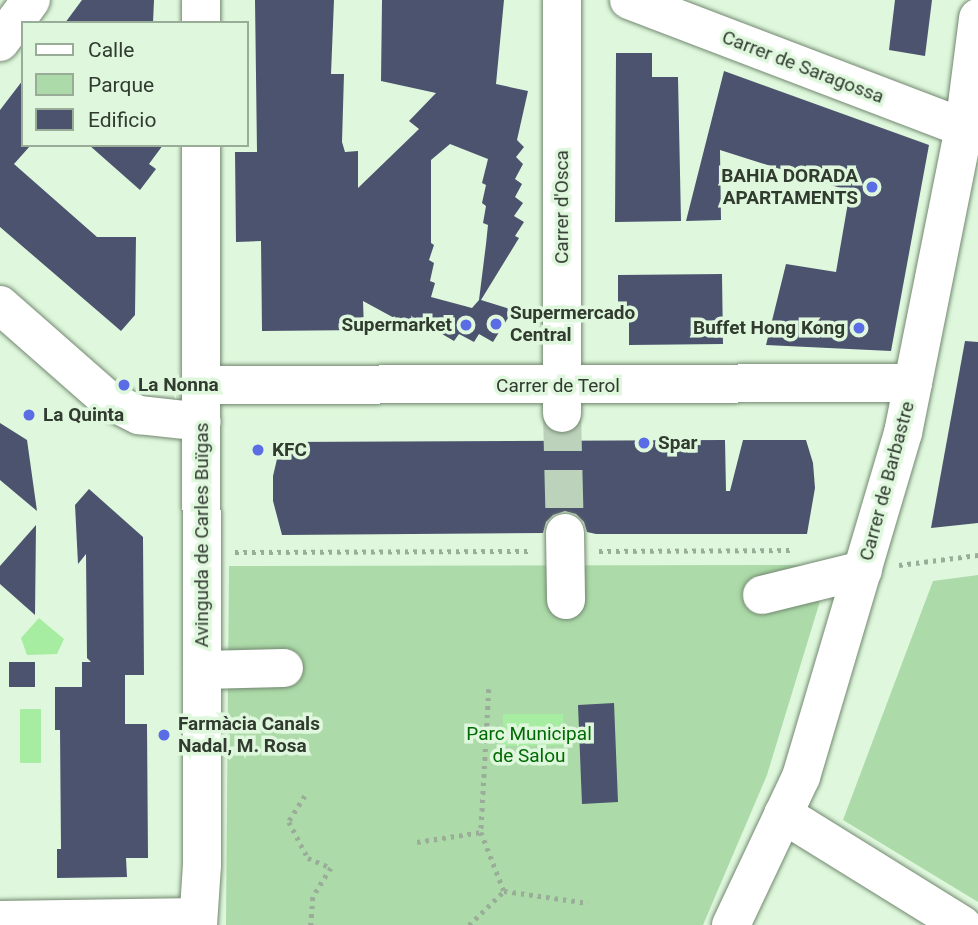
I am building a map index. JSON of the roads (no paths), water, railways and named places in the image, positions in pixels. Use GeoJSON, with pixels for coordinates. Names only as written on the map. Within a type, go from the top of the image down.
{"type":"FeatureCollection","features":[{"type":"Feature","properties":{"kind":"street"},"geometry":{"type":"LineString","coordinates":[[0,42],[31,0]]}},
{"type":"Feature","properties":{"kind":"street"},"geometry":{"type":"LineString","coordinates":[[201,0],[201,21]]}},
{"type":"Feature","properties":{"kind":"street","name":"Carrer d'Osca"},"geometry":{"type":"LineString","coordinates":[[562,0],[562,400]]}},
{"type":"Feature","properties":{"kind":"street","name":"Carrer de Saragossa"},"geometry":{"type":"LineString","coordinates":[[629,0],[971,131]]}},
{"type":"Feature","properties":{"kind":"street","name":"Carrer de Barbastre"},"geometry":{"type":"LineString","coordinates":[[730,925],[801,777],[903,433],[971,131],[978,18]]}},
{"type":"Feature","properties":{"kind":"street","name":"Avinguda de Carles Buïgas"},"geometry":{"type":"LineString","coordinates":[[198,921],[202,865],[201,147]]}},
{"type":"Feature","properties":{"kind":"street","name":"Carrer de Terol"},"geometry":{"type":"LineString","coordinates":[[0,305],[107,399],[139,415],[202,404],[562,400],[913,383]]}},
{"type":"Feature","properties":{"kind":"street"},"geometry":{"type":"LineString","coordinates":[[565,533],[566,600]]}},
{"type":"Feature","properties":{"kind":"street"},"geometry":{"type":"LineString","coordinates":[[762,595],[863,570]]}},
{"type":"Feature","properties":{"kind":"street"},"geometry":{"type":"LineString","coordinates":[[202,670],[284,668]]}},
{"type":"Feature","properties":{"kind":"street"},"geometry":{"type":"LineString","coordinates":[[783,814],[962,925]]}},
{"type":"Feature","properties":{"kind":"street"},"geometry":{"type":"LineString","coordinates":[[0,920],[198,921]]}},
{"type":"Feature","properties":{"kind":"tunnel"},"geometry":{"type":"LineString","coordinates":[[562,413],[565,533]]}},
{"type":"Feature","properties":{"kind":"place","name":"BAHIA DORADA APARTAMENTS"},"geometry":{"type":"Point","coordinates":[872,187]}},
{"type":"Feature","properties":{"kind":"place","name":"Supermercado Central"},"geometry":{"type":"Point","coordinates":[496,324]}},
{"type":"Feature","properties":{"kind":"place","name":"Supermarket"},"geometry":{"type":"Point","coordinates":[466,325]}},
{"type":"Feature","properties":{"kind":"place","name":"Buffet Hong Kong"},"geometry":{"type":"Point","coordinates":[859,328]}},
{"type":"Feature","properties":{"kind":"place","name":"La Nonna"},"geometry":{"type":"Point","coordinates":[124,385]}},
{"type":"Feature","properties":{"kind":"place","name":"La Quinta"},"geometry":{"type":"Point","coordinates":[29,415]}},
{"type":"Feature","properties":{"kind":"place","name":"Spar"},"geometry":{"type":"Point","coordinates":[644,443]}},
{"type":"Feature","properties":{"kind":"place","name":"KFC"},"geometry":{"type":"Point","coordinates":[258,450]}},
{"type":"Feature","properties":{"kind":"place","name":"Farmàcia Canals Nadal, M. Rosa"},"geometry":{"type":"Point","coordinates":[164,735]}},
{"type":"Feature","properties":{"kind":"park label","name":"Parc Municipal de Salou"},"geometry":{"type":"Point","coordinates":[529,745]}}]}
